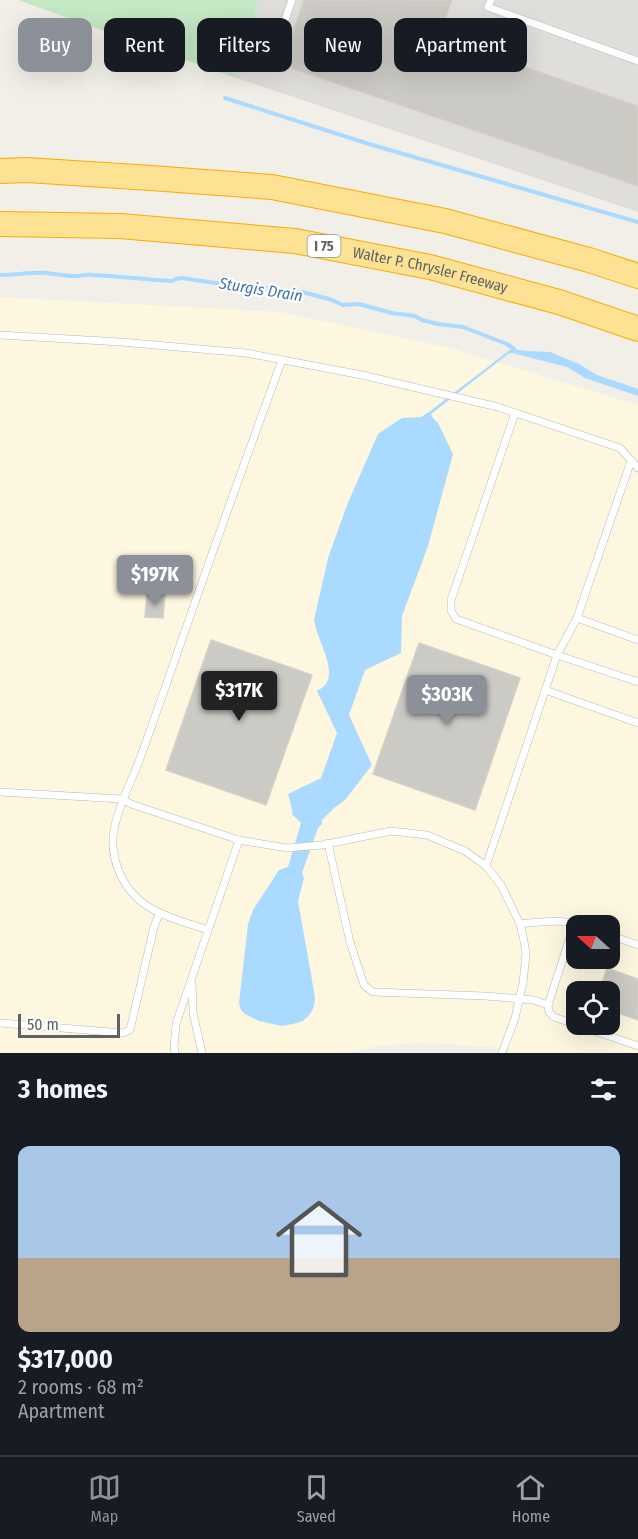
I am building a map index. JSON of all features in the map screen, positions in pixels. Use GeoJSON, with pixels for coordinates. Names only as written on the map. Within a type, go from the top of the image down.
{"type":"FeatureCollection","features":[{"type":"Feature","properties":{"kind":"highway"},"geometry":{"type":"LineString","coordinates":[[0,164],[27,170]]}},
{"type":"Feature","properties":{"kind":"highway"},"geometry":{"type":"LineString","coordinates":[[0,171],[27,170],[272,187],[445,221],[589,260],[638,276]]}},
{"type":"Feature","properties":{"kind":"highway","name":"Walter P. Chrysler Freeway"},"geometry":{"type":"LineString","coordinates":[[0,224],[120,226],[295,241],[430,267],[559,302],[638,329]]}},
{"type":"Feature","properties":{"kind":"lane"},"geometry":{"type":"LineString","coordinates":[[286,18],[292,0]]}},
{"type":"Feature","properties":{"kind":"lane"},"geometry":{"type":"LineString","coordinates":[[490,0],[488,7],[638,61]]}},
{"type":"Feature","properties":{"kind":"lane"},"geometry":{"type":"LineString","coordinates":[[0,335],[121,342],[246,353],[362,375],[515,413],[620,448],[638,468]]}},
{"type":"Feature","properties":{"kind":"lane"},"geometry":{"type":"LineString","coordinates":[[208,930],[159,914],[132,893],[117,868],[113,848],[114,827],[122,799],[138,763],[282,360]]}},
{"type":"Feature","properties":{"kind":"lane"},"geometry":{"type":"LineString","coordinates":[[515,413],[451,600],[451,611],[456,619],[557,656],[638,682]]}},
{"type":"Feature","properties":{"kind":"lane"},"geometry":{"type":"LineString","coordinates":[[486,866],[557,656],[577,618],[631,461]]}},
{"type":"Feature","properties":{"kind":"lane"},"geometry":{"type":"LineString","coordinates":[[577,618],[638,640]]}},
{"type":"Feature","properties":{"kind":"lane"},"geometry":{"type":"LineString","coordinates":[[545,690],[638,723]]}},
{"type":"Feature","properties":{"kind":"lane"},"geometry":{"type":"LineString","coordinates":[[0,792],[122,799],[130,804],[239,840],[287,848],[325,844],[391,831],[416,833],[449,843],[465,851],[486,866],[501,885],[520,924],[526,954],[523,983],[515,1018],[502,1053]]}},
{"type":"Feature","properties":{"kind":"lane"},"geometry":{"type":"LineString","coordinates":[[175,1053],[176,1024],[239,840]]}},
{"type":"Feature","properties":{"kind":"lane"},"geometry":{"type":"LineString","coordinates":[[325,844],[350,942],[364,985],[373,992],[485,996],[534,1000],[548,1005]]}},
{"type":"Feature","properties":{"kind":"lane"},"geometry":{"type":"LineString","coordinates":[[0,1023],[123,1033],[130,1030],[159,914]]}},
{"type":"Feature","properties":{"kind":"lane"},"geometry":{"type":"LineString","coordinates":[[520,924],[566,921]]}},
{"type":"Feature","properties":{"kind":"lane"},"geometry":{"type":"LineString","coordinates":[[620,939],[638,945]]}},
{"type":"Feature","properties":{"kind":"lane"},"geometry":{"type":"LineString","coordinates":[[566,950],[548,1005],[549,1012],[554,1017],[638,1046]]}},
{"type":"Feature","properties":{"kind":"lane"},"geometry":{"type":"LineString","coordinates":[[192,977],[193,1013],[202,1053]]}},
{"type":"Feature","properties":{"kind":"shaded area"},"geometry":{"type":"Polygon","coordinates":[[[259,0],[638,0],[638,212],[233,77],[235,72],[292,72],[292,18],[253,18],[259,0]]]}},
{"type":"Feature","properties":{"kind":"shaded area"},"geometry":{"type":"Polygon","coordinates":[[[0,297],[281,312],[450,348],[638,405],[638,1053],[510,1053],[491,1046],[419,1043],[377,1046],[347,1053],[0,1053],[0,297]]]}},
{"type":"Feature","properties":{"kind":"green space"},"geometry":{"type":"Polygon","coordinates":[[[18,0],[259,0],[253,18],[197,18],[197,64],[185,60],[185,18],[104,18],[104,31],[92,27],[92,18],[68,18],[18,0]]]}},
{"type":"Feature","properties":{"kind":"green space"},"geometry":{"type":"Polygon","coordinates":[[[219,72],[235,72],[233,77],[219,72]]]}},
{"type":"Feature","properties":{"kind":"water"},"geometry":{"type":"Polygon","coordinates":[[[511,349],[550,352],[579,364],[597,375],[638,389],[638,396],[585,378],[567,367],[512,353],[431,414],[453,454],[428,546],[402,616],[401,653],[365,670],[349,715],[372,765],[345,800],[322,820],[302,873],[304,878],[298,901],[315,997],[314,1006],[303,1021],[293,1024],[282,1026],[259,1021],[245,1014],[239,1003],[248,924],[253,910],[279,870],[288,867],[301,823],[292,814],[288,794],[321,778],[337,733],[317,691],[325,685],[329,671],[314,620],[328,558],[347,505],[378,434],[402,418],[421,417],[429,412],[511,349]]]}},
{"type":"Feature","properties":{"kind":"building"},"geometry":{"type":"Polygon","coordinates":[[[304,0],[452,0],[446,18],[394,18],[394,72],[527,72],[527,68],[638,106],[638,186],[292,68],[292,35],[304,0]]]}},
{"type":"Feature","properties":{"kind":"building"},"geometry":{"type":"Polygon","coordinates":[[[147,593],[165,594],[163,618],[145,617],[147,593]]]}},
{"type":"Feature","properties":{"kind":"building"},"geometry":{"type":"Polygon","coordinates":[[[211,640],[312,675],[266,805],[166,770],[211,640]]]}},
{"type":"Feature","properties":{"kind":"building"},"geometry":{"type":"Polygon","coordinates":[[[419,643],[520,678],[475,810],[373,774],[419,643]]]}},
{"type":"Feature","properties":{"kind":"building"},"geometry":{"type":"Polygon","coordinates":[[[607,969],[638,979],[638,1020],[620,1014],[620,981],[603,981],[607,969]]]}},
{"type":"Feature","properties":{"kind":"waterway"},"geometry":{"type":"LineString","coordinates":[[225,98],[369,144],[638,222]]}},
{"type":"Feature","properties":{"kind":"waterway","name":"Sturgis Drain"},"geometry":{"type":"LineString","coordinates":[[0,275],[47,273],[172,281],[182,278],[275,288],[302,292],[343,305],[359,304],[392,313],[415,316],[438,324],[463,327],[507,344],[514,349]]}}]}
